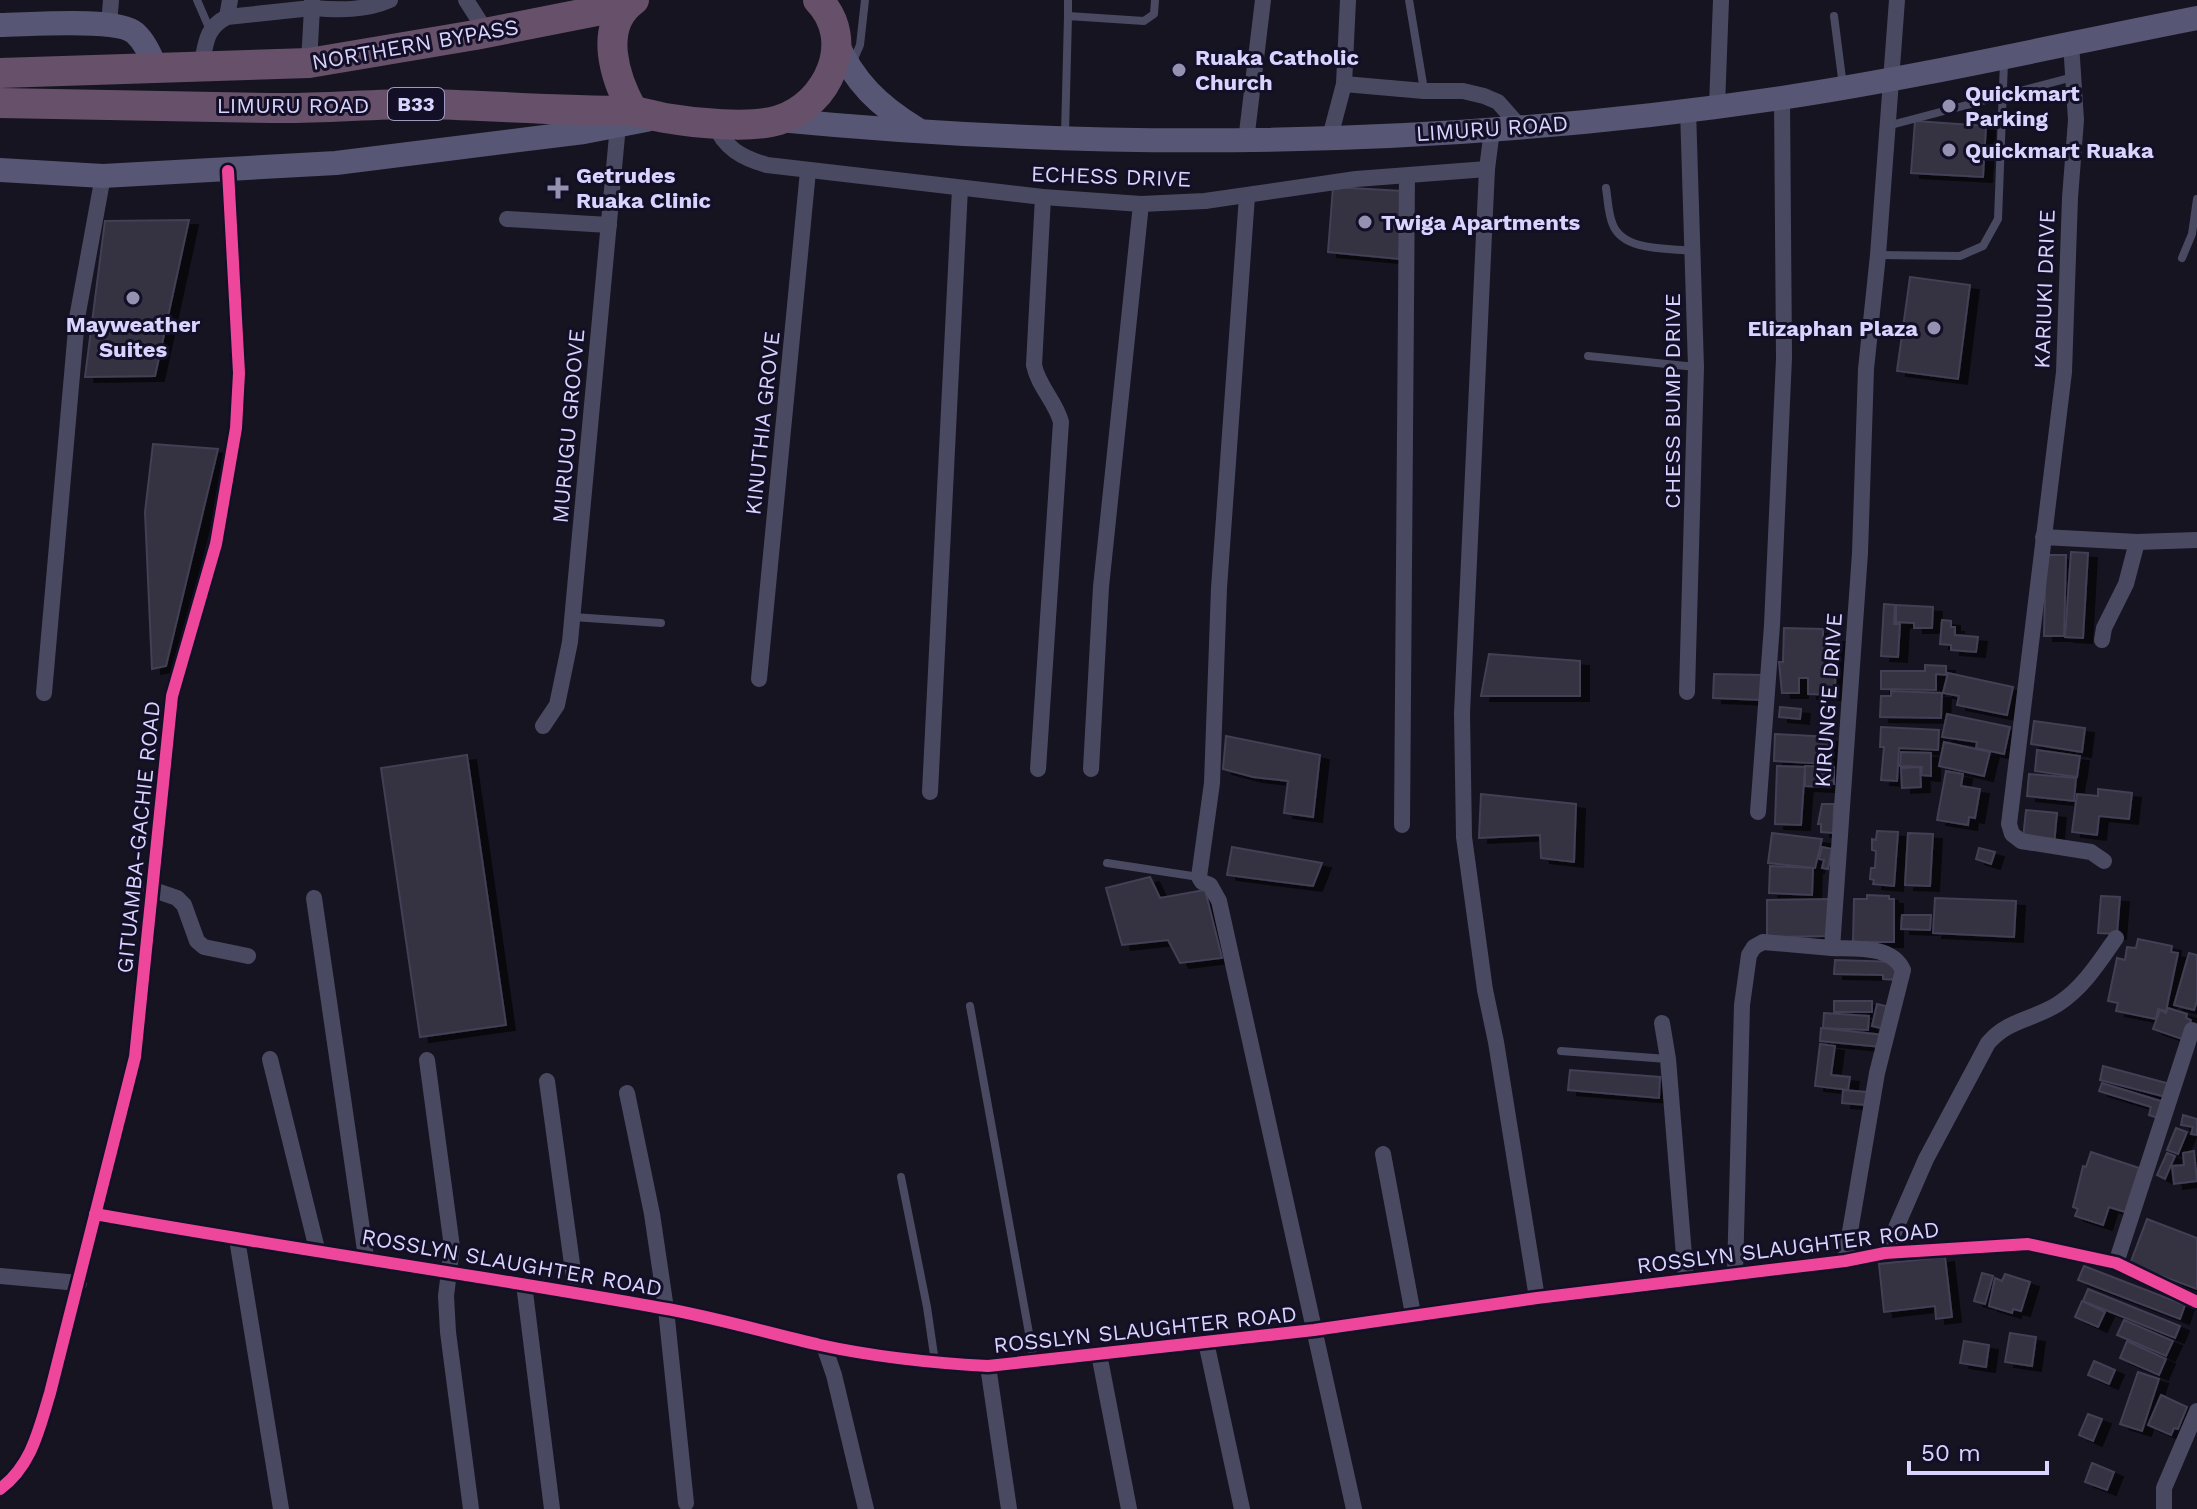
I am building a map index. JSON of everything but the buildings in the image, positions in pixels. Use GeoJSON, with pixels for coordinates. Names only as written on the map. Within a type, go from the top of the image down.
{"type":"FeatureCollection","features":[{"type":"Feature","properties":{"kind":"highway"},"geometry":{"type":"LineString","coordinates":[[636,118],[759,123],[779,120],[804,107],[821,92],[832,73],[836,41],[830,12],[818,0]]}},
{"type":"Feature","properties":{"kind":"highway","name":"NORTHERN BYPASS"},"geometry":{"type":"LineString","coordinates":[[201,67],[309,63],[487,33],[630,3]]}},
{"type":"Feature","properties":{"kind":"highway","name":"NORTHERN BYPASS"},"geometry":{"type":"LineString","coordinates":[[630,3],[620,14],[613,33],[612,53],[616,77],[636,118]]}},
{"type":"Feature","properties":{"kind":"highway","name":"LIMURU ROAD"},"geometry":{"type":"LineString","coordinates":[[0,73],[201,67]]}},
{"type":"Feature","properties":{"kind":"highway","name":"LIMURU ROAD"},"geometry":{"type":"LineString","coordinates":[[0,103],[274,108],[428,104],[636,118]]}},
{"type":"Feature","properties":{"kind":"main road","name":"LIMURU ROAD"},"geometry":{"type":"LineString","coordinates":[[779,120],[889,130],[917,129],[1065,139],[1246,141],[1521,128],[1782,98],[1891,80],[2197,18]]}},
{"type":"Feature","properties":{"kind":"main road"},"geometry":{"type":"LineString","coordinates":[[0,25],[109,25],[133,31],[146,46],[157,70]]}},
{"type":"Feature","properties":{"kind":"main road"},"geometry":{"type":"LineString","coordinates":[[836,41],[867,91],[887,111],[917,129]]}},
{"type":"Feature","properties":{"kind":"main road"},"geometry":{"type":"LineString","coordinates":[[0,170],[103,176],[336,163],[636,118]]}},
{"type":"Feature","properties":{"kind":"street"},"geometry":{"type":"LineString","coordinates":[[109,25],[111,0]]}},
{"type":"Feature","properties":{"kind":"street"},"geometry":{"type":"LineString","coordinates":[[201,67],[210,30],[228,8],[312,4],[343,10],[376,6],[390,0]]}},
{"type":"Feature","properties":{"kind":"street"},"geometry":{"type":"LineString","coordinates":[[466,0],[487,33]]}},
{"type":"Feature","properties":{"kind":"street"},"geometry":{"type":"LineString","coordinates":[[1246,141],[1263,0]]}},
{"type":"Feature","properties":{"kind":"street"},"geometry":{"type":"LineString","coordinates":[[1330,137],[1344,84],[1348,0]]}},
{"type":"Feature","properties":{"kind":"street"},"geometry":{"type":"LineString","coordinates":[[1717,106],[1721,0]]}},
{"type":"Feature","properties":{"kind":"street","name":"KIRUNG'E DRIVE"},"geometry":{"type":"LineString","coordinates":[[1832,948],[1860,553],[1866,369],[1878,255],[1897,0]]}},
{"type":"Feature","properties":{"kind":"street"},"geometry":{"type":"LineString","coordinates":[[309,63],[312,4]]}},
{"type":"Feature","properties":{"kind":"street","name":"KARIUKI DRIVE"},"geometry":{"type":"LineString","coordinates":[[2071,43],[2076,120],[2064,372],[2009,824],[2012,834],[2021,841],[2091,852],[2104,861]]}},
{"type":"Feature","properties":{"kind":"street"},"geometry":{"type":"LineString","coordinates":[[1344,84],[1463,91],[1484,96],[1498,102],[1521,128]]}},
{"type":"Feature","properties":{"kind":"street"},"geometry":{"type":"LineString","coordinates":[[1758,812],[1772,625],[1784,358],[1782,98]]}},
{"type":"Feature","properties":{"kind":"street","name":"CHESS BUMP DRIVE"},"geometry":{"type":"LineString","coordinates":[[1687,692],[1696,367],[1688,110]]}},
{"type":"Feature","properties":{"kind":"street","name":"MURUGU GROOVE"},"geometry":{"type":"LineString","coordinates":[[543,726],[557,705],[573,617],[609,225],[636,118]]}},
{"type":"Feature","properties":{"kind":"street","name":"ECHESS DRIVE"},"geometry":{"type":"LineString","coordinates":[[713,122],[730,148],[746,159],[767,165],[1043,197],[1141,204],[1205,201],[1356,179],[1487,169]]}},
{"type":"Feature","properties":{"kind":"street"},"geometry":{"type":"LineString","coordinates":[[1492,130],[1487,169],[1462,713],[1464,837],[1485,990],[1537,1298]]}},
{"type":"Feature","properties":{"kind":"street","name":"GITUAMBA-GACHIE ROAD"},"geometry":{"type":"LineString","coordinates":[[0,1489],[18,1474],[34,1447],[79,1283],[135,1057],[172,696],[216,544],[236,428],[239,373],[228,171]]}},
{"type":"Feature","properties":{"kind":"street","name":"KINUTHIA GROVE"},"geometry":{"type":"LineString","coordinates":[[759,679],[808,171]]}},
{"type":"Feature","properties":{"kind":"street"},"geometry":{"type":"LineString","coordinates":[[44,693],[77,318],[103,176]]}},
{"type":"Feature","properties":{"kind":"street"},"geometry":{"type":"LineString","coordinates":[[1402,825],[1407,176]]}},
{"type":"Feature","properties":{"kind":"street"},"geometry":{"type":"LineString","coordinates":[[930,792],[960,188]]}},
{"type":"Feature","properties":{"kind":"street"},"geometry":{"type":"LineString","coordinates":[[1247,196],[1219,588],[1212,783],[1199,877],[1210,885],[1219,901],[1354,1509]]}},
{"type":"Feature","properties":{"kind":"street"},"geometry":{"type":"LineString","coordinates":[[1038,769],[1061,422],[1058,409],[1036,374],[1034,365],[1043,197]]}},
{"type":"Feature","properties":{"kind":"street"},"geometry":{"type":"LineString","coordinates":[[1091,769],[1101,587],[1141,204]]}},
{"type":"Feature","properties":{"kind":"street"},"geometry":{"type":"LineString","coordinates":[[507,219],[609,225]]}},
{"type":"Feature","properties":{"kind":"street"},"geometry":{"type":"LineString","coordinates":[[2043,537],[2137,542],[2197,540]]}},
{"type":"Feature","properties":{"kind":"street"},"geometry":{"type":"LineString","coordinates":[[2102,640],[2104,628],[2126,584],[2137,542]]}},
{"type":"Feature","properties":{"kind":"street"},"geometry":{"type":"LineString","coordinates":[[151,889],[177,898],[184,905],[197,941],[204,947],[248,956]]}},
{"type":"Feature","properties":{"kind":"street"},"geometry":{"type":"LineString","coordinates":[[314,898],[366,1257]]}},
{"type":"Feature","properties":{"kind":"street"},"geometry":{"type":"LineString","coordinates":[[1885,1253],[1926,1159],[1988,1043],[1998,1031],[2041,1013],[2073,993],[2116,938]]}},
{"type":"Feature","properties":{"kind":"street"},"geometry":{"type":"LineString","coordinates":[[1735,1274],[1742,1005],[1749,955],[1754,947],[1763,942],[1881,951],[1899,961],[1903,970],[1877,1073],[1845,1261]]}},
{"type":"Feature","properties":{"kind":"street"},"geometry":{"type":"LineString","coordinates":[[1662,1023],[1668,1059],[1686,1280]]}},
{"type":"Feature","properties":{"kind":"street"},"geometry":{"type":"LineString","coordinates":[[2116,1263],[2192,1030]]}},
{"type":"Feature","properties":{"kind":"street"},"geometry":{"type":"LineString","coordinates":[[270,1059],[317,1249]]}},
{"type":"Feature","properties":{"kind":"street"},"geometry":{"type":"LineString","coordinates":[[427,1060],[452,1247],[448,1270],[448,1332],[471,1509]]}},
{"type":"Feature","properties":{"kind":"street"},"geometry":{"type":"LineString","coordinates":[[547,1081],[576,1293]]}},
{"type":"Feature","properties":{"kind":"street"},"geometry":{"type":"LineString","coordinates":[[627,1093],[652,1214],[666,1309],[686,1503]]}},
{"type":"Feature","properties":{"kind":"street"},"geometry":{"type":"LineString","coordinates":[[1383,1154],[1413,1314]]}},
{"type":"Feature","properties":{"kind":"street","name":"ROSSLYN SLAUGHTER ROAD"},"geometry":{"type":"LineString","coordinates":[[95,1214],[237,1239],[448,1270],[666,1309],[824,1346],[935,1363],[988,1366],[1314,1330],[1413,1314],[1845,1261],[1885,1253],[2028,1244],[2116,1263],[2197,1302]]}},
{"type":"Feature","properties":{"kind":"street"},"geometry":{"type":"LineString","coordinates":[[237,1239],[281,1509]]}},
{"type":"Feature","properties":{"kind":"street"},"geometry":{"type":"LineString","coordinates":[[0,1276],[79,1283]]}},
{"type":"Feature","properties":{"kind":"street"},"geometry":{"type":"LineString","coordinates":[[524,1284],[552,1509]]}},
{"type":"Feature","properties":{"kind":"street"},"geometry":{"type":"LineString","coordinates":[[1206,1342],[1242,1509]]}},
{"type":"Feature","properties":{"kind":"street"},"geometry":{"type":"LineString","coordinates":[[824,1346],[838,1389],[866,1509]]}},
{"type":"Feature","properties":{"kind":"street"},"geometry":{"type":"LineString","coordinates":[[1099,1354],[1129,1509]]}},
{"type":"Feature","properties":{"kind":"street"},"geometry":{"type":"LineString","coordinates":[[988,1366],[1009,1509]]}},
{"type":"Feature","properties":{"kind":"street"},"geometry":{"type":"LineString","coordinates":[[2164,1509],[2164,1488],[2197,1411]]}},
{"type":"Feature","properties":{"kind":"lane"},"geometry":{"type":"LineString","coordinates":[[197,0],[210,30]]}},
{"type":"Feature","properties":{"kind":"lane"},"geometry":{"type":"LineString","coordinates":[[850,68],[860,45],[865,0]]}},
{"type":"Feature","properties":{"kind":"lane"},"geometry":{"type":"LineString","coordinates":[[1065,139],[1068,0]]}},
{"type":"Feature","properties":{"kind":"lane"},"geometry":{"type":"LineString","coordinates":[[1068,16],[1144,21],[1154,14],[1155,0]]}},
{"type":"Feature","properties":{"kind":"lane"},"geometry":{"type":"LineString","coordinates":[[1409,0],[1424,91]]}},
{"type":"Feature","properties":{"kind":"lane"},"geometry":{"type":"LineString","coordinates":[[1834,16],[1843,87]]}},
{"type":"Feature","properties":{"kind":"lane"},"geometry":{"type":"LineString","coordinates":[[1878,255],[1960,256],[1983,246],[1998,219],[2004,57]]}},
{"type":"Feature","properties":{"kind":"lane"},"geometry":{"type":"LineString","coordinates":[[1887,126],[2073,77]]}},
{"type":"Feature","properties":{"kind":"lane"},"geometry":{"type":"LineString","coordinates":[[1606,188],[1611,223],[1625,240],[1634,244],[1694,251]]}},
{"type":"Feature","properties":{"kind":"lane"},"geometry":{"type":"LineString","coordinates":[[2182,258],[2192,234],[2197,199]]}},
{"type":"Feature","properties":{"kind":"lane"},"geometry":{"type":"LineString","coordinates":[[1588,356],[1696,367]]}},
{"type":"Feature","properties":{"kind":"lane"},"geometry":{"type":"LineString","coordinates":[[573,617],[661,623]]}},
{"type":"Feature","properties":{"kind":"lane"},"geometry":{"type":"LineString","coordinates":[[1107,863],[1199,877]]}},
{"type":"Feature","properties":{"kind":"lane"},"geometry":{"type":"LineString","coordinates":[[970,1006],[1034,1361]]}},
{"type":"Feature","properties":{"kind":"lane"},"geometry":{"type":"LineString","coordinates":[[1561,1051],[1668,1059]]}},
{"type":"Feature","properties":{"kind":"lane"},"geometry":{"type":"LineString","coordinates":[[901,1177],[935,1363]]}},
{"type":"Feature","properties":{"kind":"cycle path"},"geometry":{"type":"LineString","coordinates":[[0,1489],[27,1458],[42,1420],[135,1057],[172,696],[216,544],[236,428],[239,373],[228,171]]}},
{"type":"Feature","properties":{"kind":"cycle path"},"geometry":{"type":"LineString","coordinates":[[95,1214],[661,1308],[862,1353],[988,1366],[1314,1330],[1537,1298],[1845,1261],[1885,1253],[2028,1244],[2116,1263],[2197,1302]]}},
{"type":"Feature","properties":{"kind":"place","name":"Ruaka Catholic Church"},"geometry":{"type":"Point","coordinates":[1179,70]}},
{"type":"Feature","properties":{"kind":"place","name":"Quickmart Parking"},"geometry":{"type":"Point","coordinates":[1949,106]}},
{"type":"Feature","properties":{"kind":"place","name":"Quickmart Ruaka"},"geometry":{"type":"Point","coordinates":[1949,150]}},
{"type":"Feature","properties":{"kind":"place","name":"Getrudes Ruaka Clinic"},"geometry":{"type":"Point","coordinates":[558,188]}},
{"type":"Feature","properties":{"kind":"place","name":"Twiga Apartments"},"geometry":{"type":"Point","coordinates":[1365,222]}},
{"type":"Feature","properties":{"kind":"place","name":"Mayweather Suites"},"geometry":{"type":"Point","coordinates":[133,298]}},
{"type":"Feature","properties":{"kind":"place","name":"Elizaphan Plaza"},"geometry":{"type":"Point","coordinates":[1934,328]}}]}
